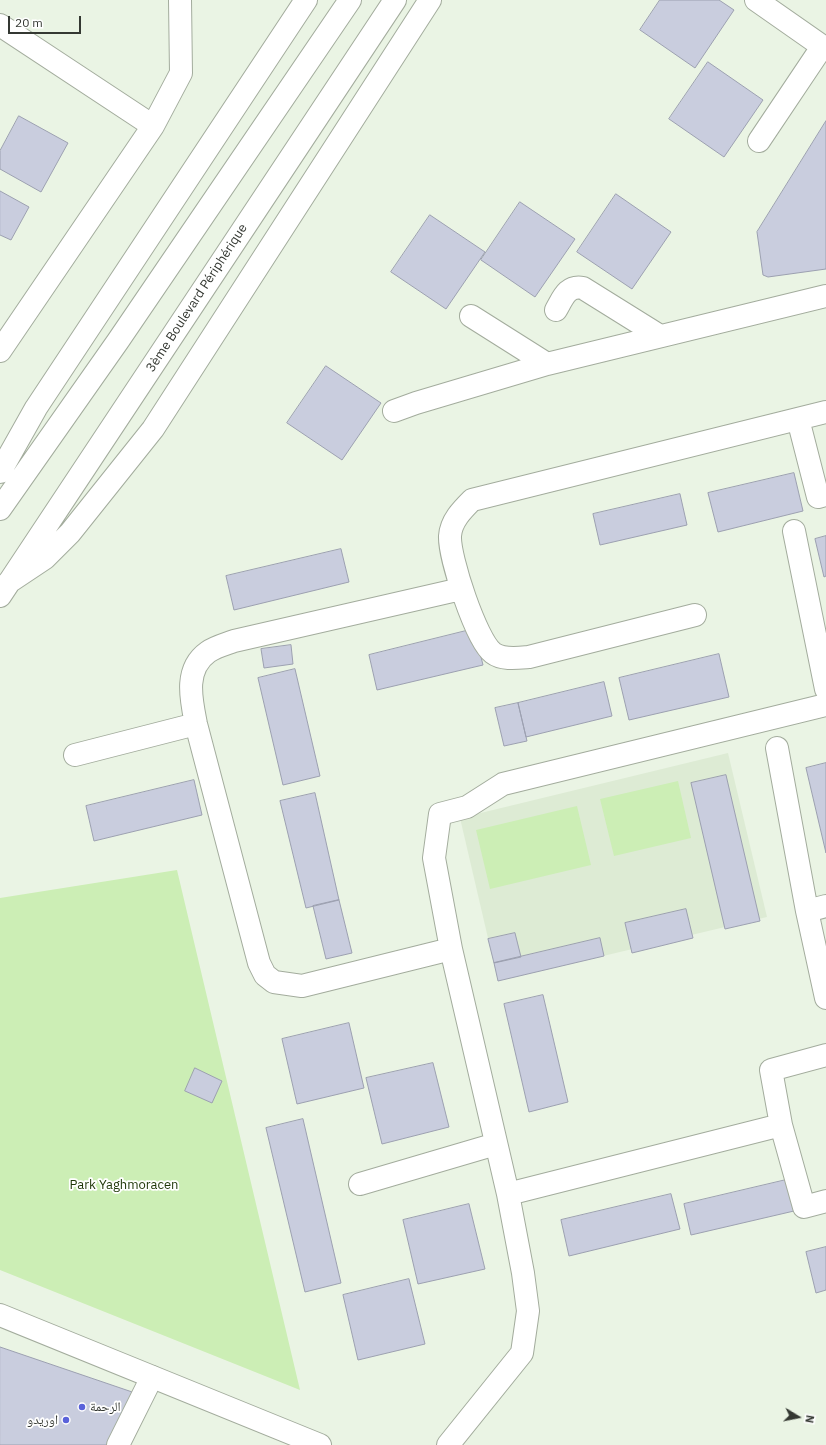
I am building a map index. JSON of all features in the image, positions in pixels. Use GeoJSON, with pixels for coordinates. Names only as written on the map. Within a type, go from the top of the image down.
{"type":"FeatureCollection","features":[{"type":"Feature","properties":{"kind":"main road"},"geometry":{"type":"LineString","coordinates":[[0,351],[153,126],[181,73],[180,0]]}},
{"type":"Feature","properties":{"kind":"main road"},"geometry":{"type":"LineString","coordinates":[[0,472],[36,408],[306,0]]}},
{"type":"Feature","properties":{"kind":"main road"},"geometry":{"type":"LineString","coordinates":[[0,509],[123,334],[350,0]]}},
{"type":"Feature","properties":{"kind":"main road","name":"3ème Boulevard Périphérique"},"geometry":{"type":"LineString","coordinates":[[4,589],[395,0]]}},
{"type":"Feature","properties":{"kind":"main road"},"geometry":{"type":"LineString","coordinates":[[4,589],[45,558],[70,534],[153,429],[430,0]]}},
{"type":"Feature","properties":{"kind":"main road"},"geometry":{"type":"LineString","coordinates":[[756,0],[824,48],[759,141]]}},
{"type":"Feature","properties":{"kind":"main road"},"geometry":{"type":"LineString","coordinates":[[0,25],[153,126]]}},
{"type":"Feature","properties":{"kind":"main road"},"geometry":{"type":"LineString","coordinates":[[556,310],[567,291],[574,288],[583,288],[660,336]]}},
{"type":"Feature","properties":{"kind":"main road"},"geometry":{"type":"LineString","coordinates":[[394,411],[547,364],[826,296]]}},
{"type":"Feature","properties":{"kind":"main road"},"geometry":{"type":"LineString","coordinates":[[471,316],[547,364]]}},
{"type":"Feature","properties":{"kind":"main road"},"geometry":{"type":"LineString","coordinates":[[695,615],[528,658],[512,658],[494,654],[488,648],[478,631],[461,589],[450,536],[452,524],[460,512],[472,500],[826,412]]}},
{"type":"Feature","properties":{"kind":"main road"},"geometry":{"type":"LineString","coordinates":[[798,419],[818,497],[826,495]]}},
{"type":"Feature","properties":{"kind":"main road"},"geometry":{"type":"LineString","coordinates":[[794,531],[826,689]]}},
{"type":"Feature","properties":{"kind":"main road"},"geometry":{"type":"LineString","coordinates":[[451,949],[302,986],[274,982],[265,975],[258,963],[196,724],[192,702],[191,677],[195,664],[208,651],[234,641],[461,589]]}},
{"type":"Feature","properties":{"kind":"main road"},"geometry":{"type":"LineString","coordinates":[[448,1445],[522,1353],[528,1311],[523,1273],[508,1194],[451,949],[434,858],[440,814],[467,807],[503,784],[826,705]]}},
{"type":"Feature","properties":{"kind":"main road"},"geometry":{"type":"LineString","coordinates":[[75,755],[196,724]]}},
{"type":"Feature","properties":{"kind":"main road"},"geometry":{"type":"LineString","coordinates":[[777,748],[816,909],[826,998]]}},
{"type":"Feature","properties":{"kind":"main road"},"geometry":{"type":"LineString","coordinates":[[826,1055],[771,1070],[781,1125],[804,1206],[826,1201]]}},
{"type":"Feature","properties":{"kind":"main road"},"geometry":{"type":"LineString","coordinates":[[508,1194],[781,1125]]}},
{"type":"Feature","properties":{"kind":"main road"},"geometry":{"type":"LineString","coordinates":[[360,1184],[496,1144]]}},
{"type":"Feature","properties":{"kind":"main road"},"geometry":{"type":"LineString","coordinates":[[0,1315],[320,1445]]}},
{"type":"Feature","properties":{"kind":"main road"},"geometry":{"type":"LineString","coordinates":[[118,1445],[152,1377]]}},
{"type":"Feature","properties":{"kind":"shaded area"},"geometry":{"type":"Polygon","coordinates":[[[728,753],[767,917],[498,981],[460,818],[728,753]]]}},
{"type":"Feature","properties":{"kind":"green space"},"geometry":{"type":"Polygon","coordinates":[[[678,781],[691,838],[614,856],[600,799],[678,781]]]}},
{"type":"Feature","properties":{"kind":"green space"},"geometry":{"type":"Polygon","coordinates":[[[577,806],[591,865],[490,889],[476,830],[577,806]]]}},
{"type":"Feature","properties":{"kind":"green space","name":"Park Yaghmoracen"},"geometry":{"type":"Polygon","coordinates":[[[177,870],[300,1390],[0,1270],[0,898],[177,870]]]}},
{"type":"Feature","properties":{"kind":"building"},"geometry":{"type":"Polygon","coordinates":[[[660,0],[719,0],[734,10],[695,68],[640,30],[660,0]]]}},
{"type":"Feature","properties":{"kind":"building"},"geometry":{"type":"Polygon","coordinates":[[[708,62],[763,100],[724,157],[669,119],[708,62]]]}},
{"type":"Feature","properties":{"kind":"building"},"geometry":{"type":"Polygon","coordinates":[[[19,116],[68,143],[41,192],[0,169],[0,151],[19,116]]]}},
{"type":"Feature","properties":{"kind":"building"},"geometry":{"type":"Polygon","coordinates":[[[826,121],[826,269],[768,277],[763,275],[757,232],[826,121]]]}},
{"type":"Feature","properties":{"kind":"building"},"geometry":{"type":"Polygon","coordinates":[[[0,191],[29,207],[11,240],[0,235],[0,191]]]}},
{"type":"Feature","properties":{"kind":"building"},"geometry":{"type":"Polygon","coordinates":[[[616,194],[671,232],[632,289],[577,252],[616,194]]]}},
{"type":"Feature","properties":{"kind":"building"},"geometry":{"type":"Polygon","coordinates":[[[520,202],[575,239],[535,297],[481,260],[520,202]]]}},
{"type":"Feature","properties":{"kind":"building"},"geometry":{"type":"Polygon","coordinates":[[[430,215],[485,252],[446,309],[391,272],[430,215]]]}},
{"type":"Feature","properties":{"kind":"building"},"geometry":{"type":"Polygon","coordinates":[[[326,366],[381,403],[342,460],[287,423],[326,366]]]}},
{"type":"Feature","properties":{"kind":"building"},"geometry":{"type":"Polygon","coordinates":[[[794,473],[803,511],[718,532],[708,493],[794,473]]]}},
{"type":"Feature","properties":{"kind":"building"},"geometry":{"type":"Polygon","coordinates":[[[680,494],[687,525],[600,545],[593,514],[680,494]]]}},
{"type":"Feature","properties":{"kind":"building"},"geometry":{"type":"Polygon","coordinates":[[[826,536],[826,576],[824,577],[815,539],[826,536]]]}},
{"type":"Feature","properties":{"kind":"building"},"geometry":{"type":"Polygon","coordinates":[[[341,549],[349,582],[234,610],[226,576],[341,549]]]}},
{"type":"Feature","properties":{"kind":"building"},"geometry":{"type":"Polygon","coordinates":[[[474,629],[483,665],[377,690],[369,655],[474,629]]]}},
{"type":"Feature","properties":{"kind":"building"},"geometry":{"type":"Polygon","coordinates":[[[291,645],[293,664],[264,668],[261,649],[291,645]]]}},
{"type":"Feature","properties":{"kind":"building"},"geometry":{"type":"Polygon","coordinates":[[[719,654],[729,697],[629,720],[619,678],[719,654]]]}},
{"type":"Feature","properties":{"kind":"building"},"geometry":{"type":"Polygon","coordinates":[[[295,669],[320,776],[283,785],[258,678],[295,669]]]}},
{"type":"Feature","properties":{"kind":"building"},"geometry":{"type":"Polygon","coordinates":[[[604,682],[612,716],[526,737],[518,703],[604,682]]]}},
{"type":"Feature","properties":{"kind":"building"},"geometry":{"type":"Polygon","coordinates":[[[518,703],[527,741],[504,746],[495,708],[518,703]]]}},
{"type":"Feature","properties":{"kind":"building"},"geometry":{"type":"Polygon","coordinates":[[[826,763],[826,853],[806,768],[826,763]]]}},
{"type":"Feature","properties":{"kind":"building"},"geometry":{"type":"Polygon","coordinates":[[[726,775],[760,921],[725,929],[691,783],[726,775]]]}},
{"type":"Feature","properties":{"kind":"building"},"geometry":{"type":"Polygon","coordinates":[[[194,780],[202,815],[94,841],[86,806],[194,780]]]}},
{"type":"Feature","properties":{"kind":"building"},"geometry":{"type":"Polygon","coordinates":[[[315,793],[339,900],[306,908],[280,801],[315,793]]]}},
{"type":"Feature","properties":{"kind":"building"},"geometry":{"type":"Polygon","coordinates":[[[339,900],[352,953],[326,959],[313,906],[339,900]]]}},
{"type":"Feature","properties":{"kind":"building"},"geometry":{"type":"Polygon","coordinates":[[[686,909],[693,938],[632,953],[625,923],[686,909]]]}},
{"type":"Feature","properties":{"kind":"building"},"geometry":{"type":"Polygon","coordinates":[[[515,933],[521,957],[494,963],[488,939],[515,933]]]}},
{"type":"Feature","properties":{"kind":"building"},"geometry":{"type":"Polygon","coordinates":[[[600,938],[604,956],[498,981],[494,963],[600,938]]]}},
{"type":"Feature","properties":{"kind":"building"},"geometry":{"type":"Polygon","coordinates":[[[543,995],[568,1102],[529,1112],[504,1004],[543,995]]]}},
{"type":"Feature","properties":{"kind":"building"},"geometry":{"type":"Polygon","coordinates":[[[349,1023],[364,1088],[297,1104],[282,1039],[349,1023]]]}},
{"type":"Feature","properties":{"kind":"building"},"geometry":{"type":"Polygon","coordinates":[[[433,1063],[449,1127],[382,1144],[366,1078],[433,1063]]]}},
{"type":"Feature","properties":{"kind":"building"},"geometry":{"type":"Polygon","coordinates":[[[195,1068],[222,1081],[212,1103],[185,1091],[195,1068]]]}},
{"type":"Feature","properties":{"kind":"building"},"geometry":{"type":"Polygon","coordinates":[[[303,1119],[341,1283],[305,1292],[266,1128],[303,1119]]]}},
{"type":"Feature","properties":{"kind":"building"},"geometry":{"type":"Polygon","coordinates":[[[786,1180],[794,1211],[691,1235],[684,1204],[786,1180]]]}},
{"type":"Feature","properties":{"kind":"building"},"geometry":{"type":"Polygon","coordinates":[[[671,1194],[680,1229],[569,1256],[561,1220],[671,1194]]]}},
{"type":"Feature","properties":{"kind":"building"},"geometry":{"type":"Polygon","coordinates":[[[469,1204],[485,1269],[418,1284],[403,1220],[469,1204]]]}},
{"type":"Feature","properties":{"kind":"building"},"geometry":{"type":"Polygon","coordinates":[[[826,1247],[826,1290],[816,1293],[806,1252],[826,1247]]]}},
{"type":"Feature","properties":{"kind":"building"},"geometry":{"type":"Polygon","coordinates":[[[409,1279],[425,1344],[358,1360],[343,1295],[409,1279]]]}},
{"type":"Feature","properties":{"kind":"building","name":"اوريدو"},"geometry":{"type":"Polygon","coordinates":[[[0,1347],[141,1395],[124,1445],[0,1445],[0,1347]]]}},
{"type":"Feature","properties":{"kind":"place","name":"الرحمة"},"geometry":{"type":"Point","coordinates":[82,1407]}},
{"type":"Feature","properties":{"kind":"place","name":"اوريدو"},"geometry":{"type":"Point","coordinates":[66,1420]}}]}
